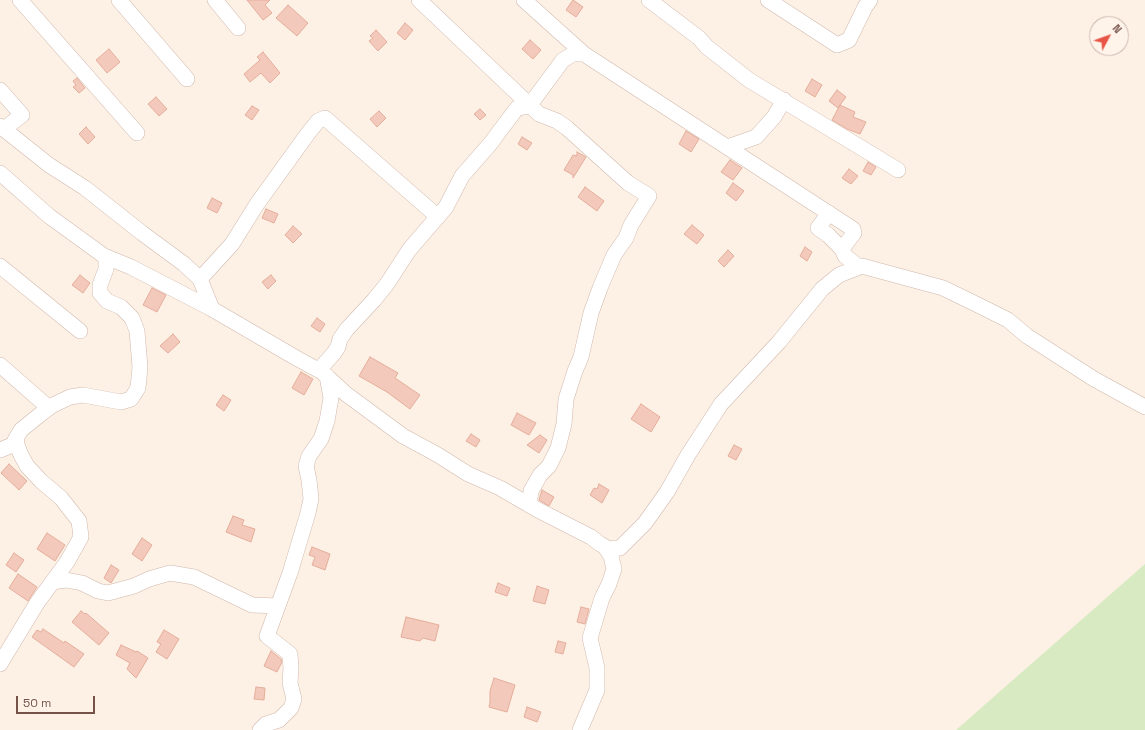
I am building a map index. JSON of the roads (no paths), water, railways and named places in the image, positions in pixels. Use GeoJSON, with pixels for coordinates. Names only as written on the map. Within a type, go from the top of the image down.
{"type":"FeatureCollection","features":[{"type":"Feature","properties":{"kind":"street"},"geometry":{"type":"LineString","coordinates":[[20,0],[137,133]]}},
{"type":"Feature","properties":{"kind":"street"},"geometry":{"type":"LineString","coordinates":[[119,0],[187,79]]}},
{"type":"Feature","properties":{"kind":"street"},"geometry":{"type":"LineString","coordinates":[[215,0],[238,28]]}},
{"type":"Feature","properties":{"kind":"street"},"geometry":{"type":"LineString","coordinates":[[418,0],[521,103],[539,114],[557,121],[567,128],[628,183],[648,196],[631,225],[626,238],[614,255],[600,288],[591,313],[581,357],[566,399],[564,424],[558,448],[549,466],[540,475],[531,491],[529,505]]}},
{"type":"Feature","properties":{"kind":"street"},"geometry":{"type":"LineString","coordinates":[[524,0],[584,54],[853,229],[854,233],[842,249]]}},
{"type":"Feature","properties":{"kind":"street"},"geometry":{"type":"LineString","coordinates":[[648,0],[699,38],[707,47],[749,80],[898,170]]}},
{"type":"Feature","properties":{"kind":"street"},"geometry":{"type":"LineString","coordinates":[[768,0],[786,5],[837,45],[849,40],[870,0]]}},
{"type":"Feature","properties":{"kind":"street"},"geometry":{"type":"LineString","coordinates":[[260,730],[266,724],[280,720],[291,708],[294,699],[290,684],[290,654],[267,636],[299,543],[311,500],[306,466],[309,456],[322,439],[331,398],[323,373],[338,347],[340,339],[347,329],[374,300],[394,274],[409,250],[446,207],[462,176],[490,144],[521,103],[563,60],[572,54],[584,54]]}},
{"type":"Feature","properties":{"kind":"street"},"geometry":{"type":"LineString","coordinates":[[0,90],[22,115],[2,128],[49,165],[84,188],[142,234],[184,264],[200,279],[212,309]]}},
{"type":"Feature","properties":{"kind":"street"},"geometry":{"type":"LineString","coordinates":[[728,147],[756,138],[774,117],[784,100]]}},
{"type":"Feature","properties":{"kind":"street"},"geometry":{"type":"LineString","coordinates":[[200,279],[232,244],[257,204],[309,132],[318,121],[325,118],[438,217]]}},
{"type":"Feature","properties":{"kind":"street"},"geometry":{"type":"LineString","coordinates":[[0,173],[49,216],[106,257],[130,267],[212,309],[298,360],[323,373],[346,394],[403,436],[438,455],[468,474],[500,488],[529,505],[591,537],[609,549],[620,548],[645,523],[667,492],[721,404],[779,342],[822,289],[839,275],[862,266],[943,288],[980,306],[1008,320],[1027,336],[1094,379],[1145,407]]}},
{"type":"Feature","properties":{"kind":"street"},"geometry":{"type":"LineString","coordinates":[[829,213],[818,228],[828,235],[842,249],[845,256],[859,267]]}},
{"type":"Feature","properties":{"kind":"street"},"geometry":{"type":"LineString","coordinates":[[0,664],[37,603],[67,562],[81,537],[79,521],[61,498],[41,481],[27,466],[15,440],[21,430],[49,408],[70,397],[83,395],[122,402],[130,399],[138,388],[140,367],[137,331],[132,318],[121,307],[108,301],[100,293],[100,285],[106,269],[106,257]]}},
{"type":"Feature","properties":{"kind":"street"},"geometry":{"type":"LineString","coordinates":[[0,266],[80,331]]}},
{"type":"Feature","properties":{"kind":"street"},"geometry":{"type":"LineString","coordinates":[[0,365],[49,408]]}},
{"type":"Feature","properties":{"kind":"street"},"geometry":{"type":"LineString","coordinates":[[0,450],[17,443]]}},
{"type":"Feature","properties":{"kind":"street"},"geometry":{"type":"LineString","coordinates":[[580,730],[597,690],[597,668],[590,638],[602,598],[610,584],[614,569],[611,556],[605,547]]}},
{"type":"Feature","properties":{"kind":"street"},"geometry":{"type":"LineString","coordinates":[[74,550],[75,571],[82,583]]}},
{"type":"Feature","properties":{"kind":"street"},"geometry":{"type":"LineString","coordinates":[[52,582],[66,580],[82,583],[98,591],[108,593],[134,586],[149,578],[170,573],[194,577],[252,604],[278,606]]}}]}
